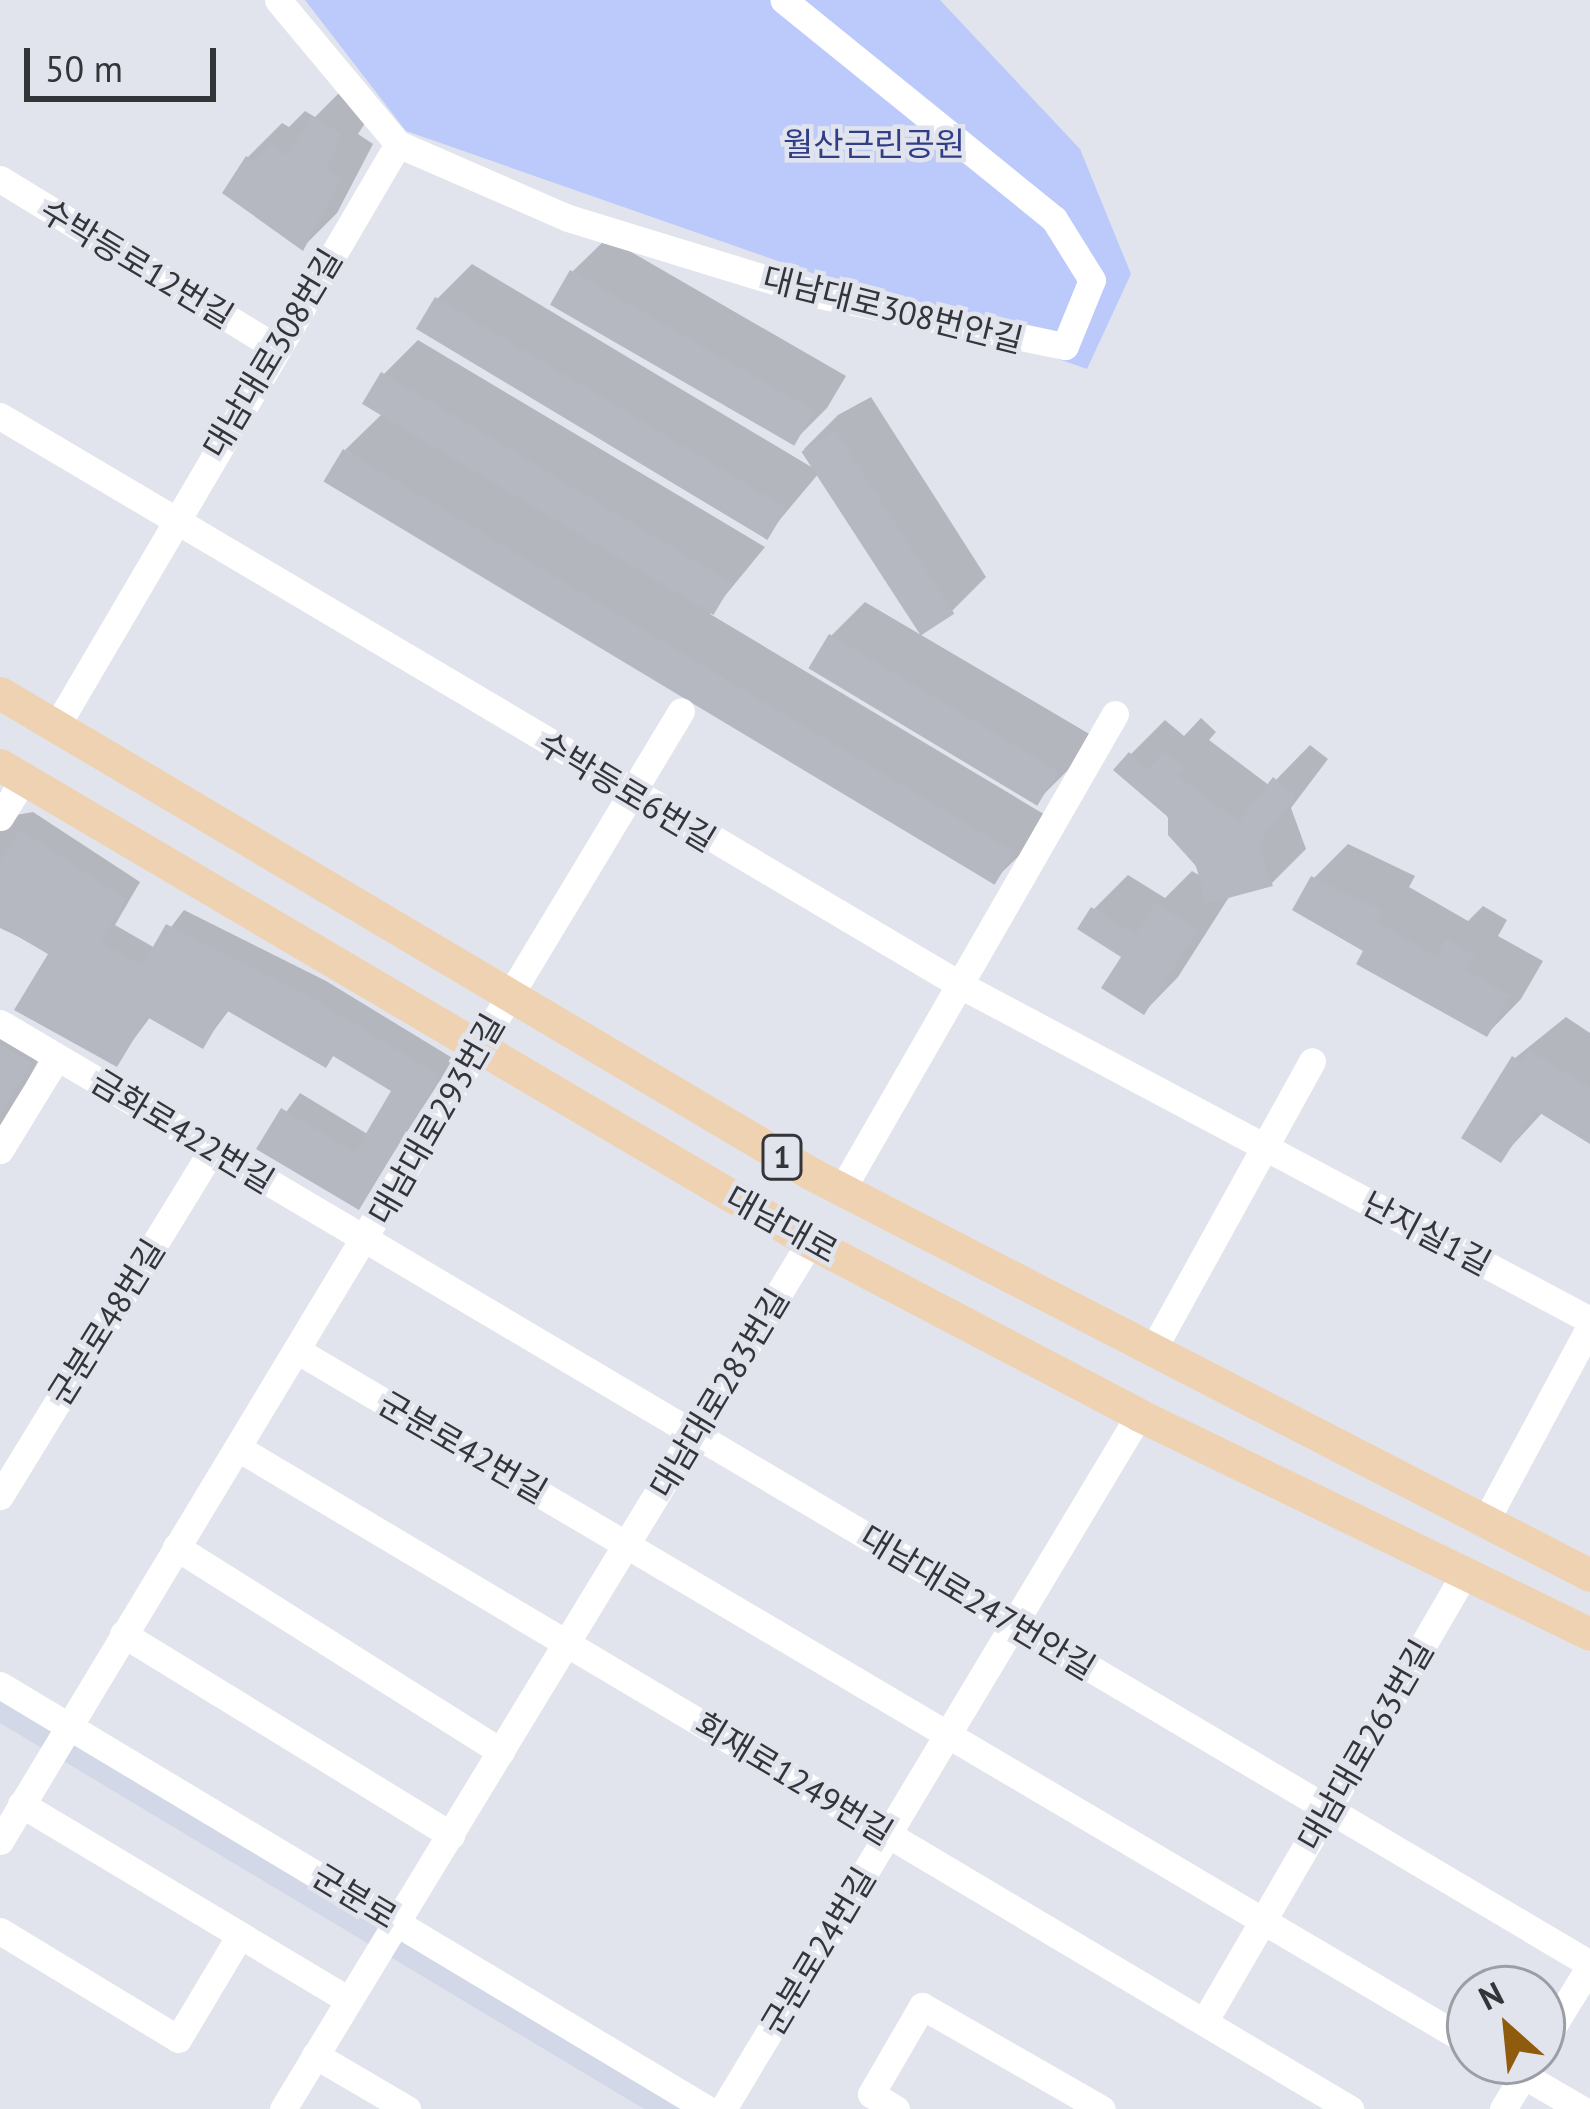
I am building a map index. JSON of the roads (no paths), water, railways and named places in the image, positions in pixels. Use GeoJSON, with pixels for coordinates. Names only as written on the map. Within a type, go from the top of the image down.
{"type":"FeatureCollection","features":[{"type":"Feature","properties":{"kind":"main road","name":"대남대로"},"geometry":{"type":"LineString","coordinates":[[0,694],[506,997],[842,1190],[1590,1575]]}},
{"type":"Feature","properties":{"kind":"main road","name":"대남대로"},"geometry":{"type":"LineString","coordinates":[[11,772],[810,1242],[1139,1415],[1590,1634]]}},
{"type":"Feature","properties":{"kind":"street"},"geometry":{"type":"LineString","coordinates":[[278,0],[398,144]]}},
{"type":"Feature","properties":{"kind":"street","name":"대남대로308번안길"},"geometry":{"type":"LineString","coordinates":[[398,144],[568,218],[820,295],[1065,346],[1092,280],[1054,219],[784,0]]}},
{"type":"Feature","properties":{"kind":"street","name":"대남대로308번길"},"geometry":{"type":"LineString","coordinates":[[56,727],[274,346],[398,144]]}},
{"type":"Feature","properties":{"kind":"street","name":"수박등로12번길"},"geometry":{"type":"LineString","coordinates":[[0,179],[274,346]]}},
{"type":"Feature","properties":{"kind":"street","name":"수박등로6번길"},"geometry":{"type":"LineString","coordinates":[[0,416],[629,793],[964,987],[1264,1147]]}},
{"type":"Feature","properties":{"kind":"street","name":"대남대로293번길"},"geometry":{"type":"LineString","coordinates":[[366,1240],[506,997],[681,712]]}},
{"type":"Feature","properties":{"kind":"street","name":"대남대로"},"geometry":{"type":"LineString","coordinates":[[842,1190],[964,987],[1114,713]]}},
{"type":"Feature","properties":{"kind":"street"},"geometry":{"type":"LineString","coordinates":[[0,818],[11,772]]}},
{"type":"Feature","properties":{"kind":"street","name":"금화로422번길"},"geometry":{"type":"LineString","coordinates":[[0,1022],[366,1240]]}},
{"type":"Feature","properties":{"kind":"street"},"geometry":{"type":"LineString","coordinates":[[0,1150],[57,1057]]}},
{"type":"Feature","properties":{"kind":"street"},"geometry":{"type":"LineString","coordinates":[[1152,1351],[1312,1061]]}},
{"type":"Feature","properties":{"kind":"street","name":"난지실1길"},"geometry":{"type":"LineString","coordinates":[[1264,1147],[1590,1323]]}},
{"type":"Feature","properties":{"kind":"street","name":"군분로48번길"},"geometry":{"type":"LineString","coordinates":[[0,1496],[213,1149]]}},
{"type":"Feature","properties":{"kind":"street"},"geometry":{"type":"LineString","coordinates":[[0,1841],[66,1724],[366,1240]]}},
{"type":"Feature","properties":{"kind":"street","name":"대남대로247번안길"},"geometry":{"type":"LineString","coordinates":[[366,1240],[1590,1965]]}},
{"type":"Feature","properties":{"kind":"street","name":"대남대로283번길"},"geometry":{"type":"LineString","coordinates":[[283,2109],[810,1242]]}},
{"type":"Feature","properties":{"kind":"street"},"geometry":{"type":"LineString","coordinates":[[1485,1522],[1590,1323]]}},
{"type":"Feature","properties":{"kind":"street","name":"군분로42번길"},"geometry":{"type":"LineString","coordinates":[[298,1351],[949,1732]]}},
{"type":"Feature","properties":{"kind":"street","name":"군분로24번길"},"geometry":{"type":"LineString","coordinates":[[723,2109],[1139,1415]]}},
{"type":"Feature","properties":{"kind":"street","name":"회재로1249번길"},"geometry":{"type":"LineString","coordinates":[[238,1448],[1344,2108]]}},
{"type":"Feature","properties":{"kind":"street"},"geometry":{"type":"LineString","coordinates":[[176,1547],[501,1752]]}},
{"type":"Feature","properties":{"kind":"street","name":"대남대로263번길"},"geometry":{"type":"LineString","coordinates":[[1204,2022],[1466,1571]]}},
{"type":"Feature","properties":{"kind":"street"},"geometry":{"type":"LineString","coordinates":[[122,1634],[451,1834]]}},
{"type":"Feature","properties":{"kind":"street","name":"군분로"},"geometry":{"type":"LineString","coordinates":[[0,1685],[707,2109]]}},
{"type":"Feature","properties":{"kind":"street"},"geometry":{"type":"LineString","coordinates":[[949,1732],[1446,2029]]}},
{"type":"Feature","properties":{"kind":"street"},"geometry":{"type":"LineString","coordinates":[[21,1804],[349,2000]]}},
{"type":"Feature","properties":{"kind":"street"},"geometry":{"type":"LineString","coordinates":[[0,1931],[178,2039],[240,1935]]}},
{"type":"Feature","properties":{"kind":"street"},"geometry":{"type":"LineString","coordinates":[[1566,2004],[1590,1965]]}},
{"type":"Feature","properties":{"kind":"street"},"geometry":{"type":"LineString","coordinates":[[896,2109],[871,2094],[922,2006],[1102,2109]]}},
{"type":"Feature","properties":{"kind":"street"},"geometry":{"type":"LineString","coordinates":[[315,2055],[407,2109]]}},
{"type":"Feature","properties":{"kind":"street"},"geometry":{"type":"LineString","coordinates":[[1546,2085],[1581,2109]]}},
{"type":"Feature","properties":{"kind":"park label","name":"월산근린공원"},"geometry":{"type":"Point","coordinates":[874,144]}}]}
